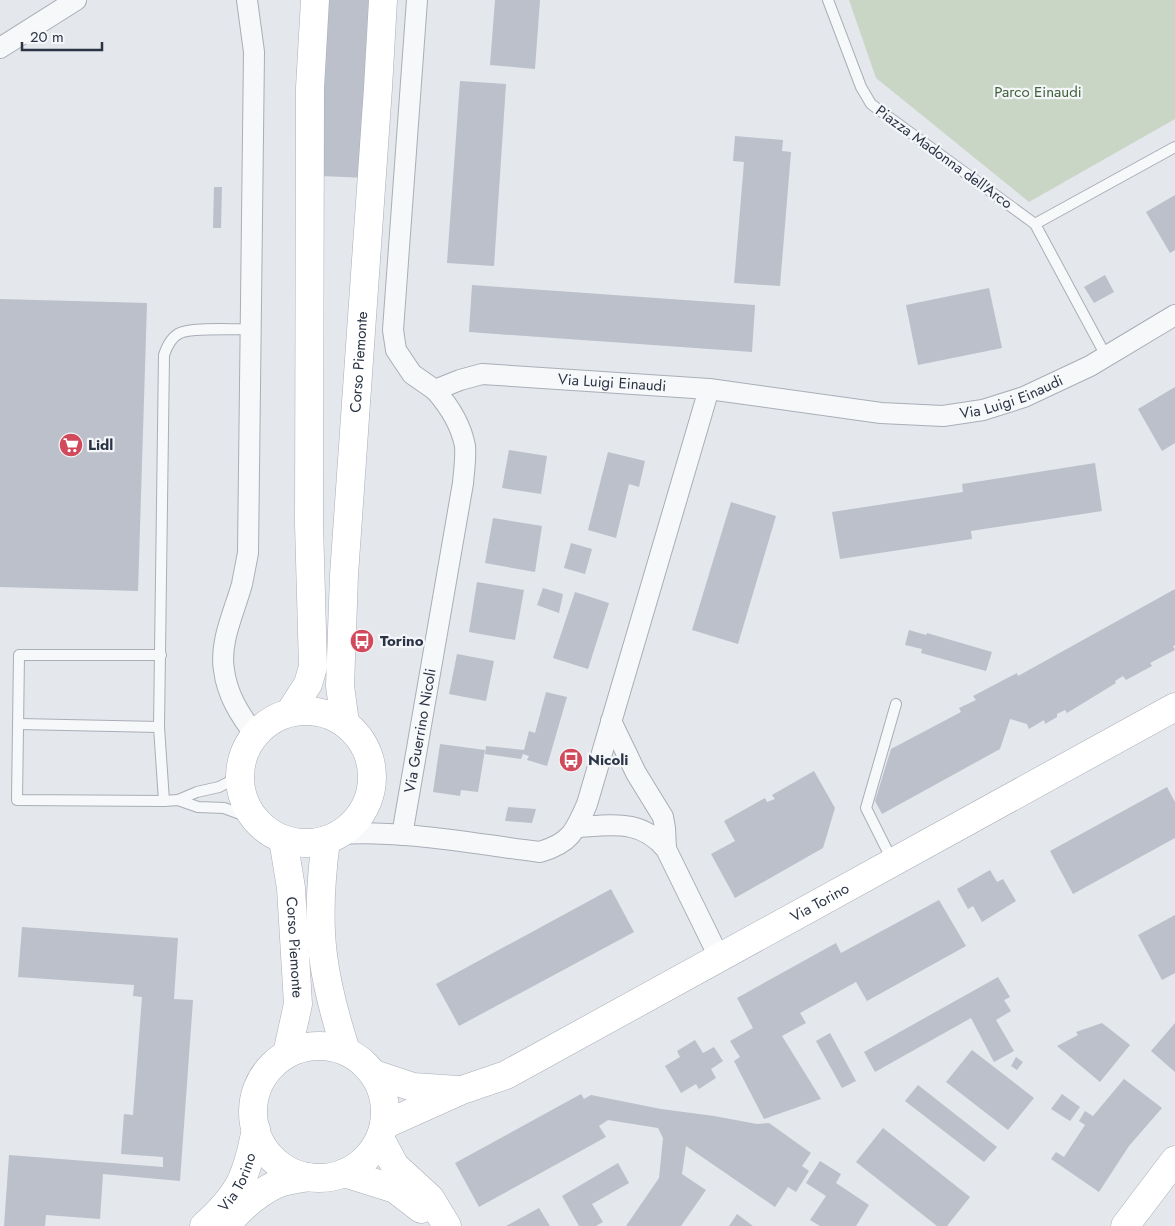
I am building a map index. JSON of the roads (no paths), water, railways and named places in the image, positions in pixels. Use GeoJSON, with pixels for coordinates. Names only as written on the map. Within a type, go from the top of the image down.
{"type":"FeatureCollection","features":[{"type":"Feature","properties":{"kind":"main road"},"geometry":{"type":"LineString","coordinates":[[290,712],[308,684],[313,667],[309,524],[310,88],[315,0]]}},
{"type":"Feature","properties":{"kind":"main road","name":"Corso Piemonte"},"geometry":{"type":"LineString","coordinates":[[345,723],[340,686],[344,576],[383,0]]}},
{"type":"Feature","properties":{"kind":"main road","name":"Via Torino"},"geometry":{"type":"LineString","coordinates":[[382,1132],[462,1090],[506,1075],[720,959],[1175,706]]}},
{"type":"Feature","properties":{"kind":"main road"},"geometry":{"type":"LineString","coordinates":[[313,711],[330,715],[345,723],[359,736],[372,768],[369,797],[363,810],[352,824],[333,837],[310,843],[283,840],[267,831],[254,819],[242,796],[239,774],[240,764],[247,744],[260,728],[274,718],[290,712],[313,711]]}},
{"type":"Feature","properties":{"kind":"main road","name":"Corso Piemonte"},"geometry":{"type":"LineString","coordinates":[[333,837],[320,899],[322,953],[335,1016],[346,1051]]}},
{"type":"Feature","properties":{"kind":"main road","name":"Corso Piemonte"},"geometry":{"type":"LineString","coordinates":[[283,840],[291,888],[298,1004],[287,1054]]}},
{"type":"Feature","properties":{"kind":"main road"},"geometry":{"type":"LineString","coordinates":[[312,1046],[324,1046],[346,1051],[357,1058],[374,1074],[384,1100],[386,1114],[382,1132],[374,1149],[366,1159],[344,1173],[324,1178],[308,1177],[290,1171],[277,1163],[268,1153],[256,1129],[254,1103],[262,1078],[270,1068],[287,1054],[297,1050],[312,1046]]}},
{"type":"Feature","properties":{"kind":"main road","name":"Via Torino"},"geometry":{"type":"LineString","coordinates":[[374,1074],[413,1087],[462,1090]]}},
{"type":"Feature","properties":{"kind":"main road","name":"Via Torino"},"geometry":{"type":"LineString","coordinates":[[204,1226],[234,1195],[250,1160],[256,1129]]}},
{"type":"Feature","properties":{"kind":"main road"},"geometry":{"type":"LineString","coordinates":[[382,1132],[395,1166],[430,1198],[445,1223]]}},
{"type":"Feature","properties":{"kind":"main road"},"geometry":{"type":"LineString","coordinates":[[1125,1226],[1175,1160]]}},
{"type":"Feature","properties":{"kind":"main road"},"geometry":{"type":"LineString","coordinates":[[344,1173],[395,1189],[445,1223]]}},
{"type":"Feature","properties":{"kind":"main road","name":"Via Torino"},"geometry":{"type":"LineString","coordinates":[[225,1226],[250,1200],[264,1191],[278,1184],[308,1177]]}},
{"type":"Feature","properties":{"kind":"street"},"geometry":{"type":"LineString","coordinates":[[0,48],[76,0]]}},
{"type":"Feature","properties":{"kind":"street"},"geometry":{"type":"LineString","coordinates":[[247,0],[254,52],[248,553],[242,584],[230,621],[224,651],[223,668],[226,683],[234,704],[255,735]]}},
{"type":"Feature","properties":{"kind":"street"},"geometry":{"type":"LineString","coordinates":[[418,0],[393,330],[396,350],[412,374],[435,390]]}},
{"type":"Feature","properties":{"kind":"street","name":"Via Luigi Einaudi"},"geometry":{"type":"LineString","coordinates":[[435,390],[482,374],[709,389],[881,413],[943,416],[984,410],[1024,397],[1090,366],[1175,315]]}},
{"type":"Feature","properties":{"kind":"street"},"geometry":{"type":"LineString","coordinates":[[333,837],[359,833],[402,835],[540,852],[561,843],[572,835],[586,804],[612,721],[709,389]]}},
{"type":"Feature","properties":{"kind":"street","name":"Via Guerrino Nicoli"},"geometry":{"type":"LineString","coordinates":[[402,835],[463,483],[465,448],[459,426],[448,405],[435,390]]}},
{"type":"Feature","properties":{"kind":"street"},"geometry":{"type":"LineString","coordinates":[[612,721],[636,773],[662,818],[665,828],[666,849]]}},
{"type":"Feature","properties":{"kind":"street"},"geometry":{"type":"LineString","coordinates":[[577,827],[625,826],[639,828],[659,840],[666,849],[720,959]]}},
{"type":"Feature","properties":{"kind":"lane","name":"Piazza Madonna dell'Arco"},"geometry":{"type":"LineString","coordinates":[[828,0],[860,87],[871,104],[1035,224],[1106,356]]}},
{"type":"Feature","properties":{"kind":"lane"},"geometry":{"type":"LineString","coordinates":[[1035,224],[1175,147]]}},
{"type":"Feature","properties":{"kind":"lane"},"geometry":{"type":"LineString","coordinates":[[164,801],[159,727],[164,355],[166,348],[174,338],[186,330],[251,329]]}},
{"type":"Feature","properties":{"kind":"lane"},"geometry":{"type":"LineString","coordinates":[[161,655],[19,655],[17,800],[178,800],[227,783],[239,774]]}},
{"type":"Feature","properties":{"kind":"lane"},"geometry":{"type":"LineString","coordinates":[[893,862],[866,808],[896,704]]}},
{"type":"Feature","properties":{"kind":"lane"},"geometry":{"type":"LineString","coordinates":[[19,724],[159,727]]}},
{"type":"Feature","properties":{"kind":"lane"},"geometry":{"type":"LineString","coordinates":[[178,800],[198,807],[224,808],[254,819]]}},
{"type":"Feature","properties":{"kind":"place","name":"Lidl"},"geometry":{"type":"Point","coordinates":[71,445]}},
{"type":"Feature","properties":{"kind":"place","name":"Torino"},"geometry":{"type":"Point","coordinates":[362,641]}},
{"type":"Feature","properties":{"kind":"place","name":"Nicoli"},"geometry":{"type":"Point","coordinates":[571,760]}},
{"type":"Feature","properties":{"kind":"park label","name":"Parco Einaudi"},"geometry":{"type":"Point","coordinates":[1038,92]}}]}
